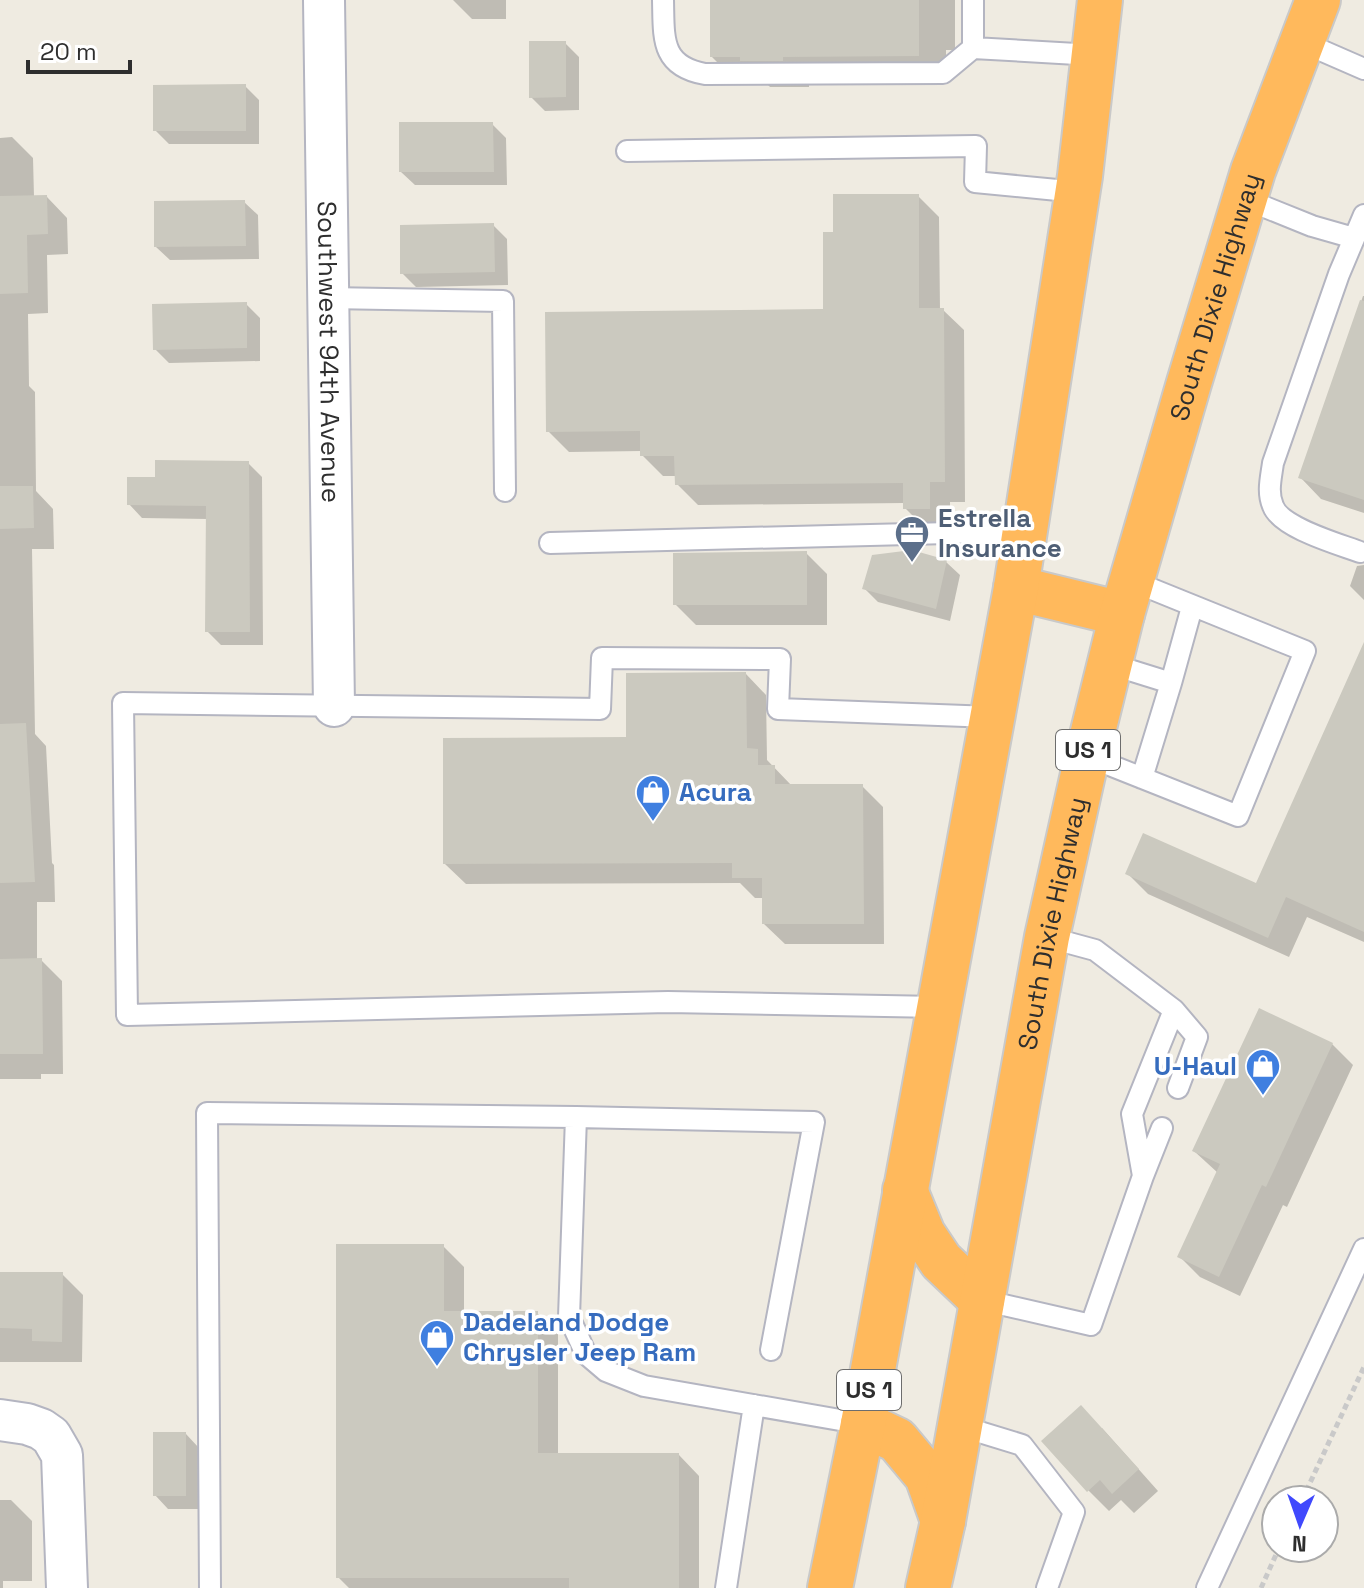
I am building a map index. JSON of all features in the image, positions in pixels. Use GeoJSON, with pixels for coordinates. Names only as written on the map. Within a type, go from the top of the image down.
{"type":"FeatureCollection","features":[{"type":"Feature","properties":{"kind":"highway","name":"US 1"},"geometry":{"type":"LineString","coordinates":[[830,1588],[863,1424],[1016,588],[1078,192],[1100,0]]}},
{"type":"Feature","properties":{"kind":"highway","name":"South Dixie Highway"},"geometry":{"type":"LineString","coordinates":[[928,1588],[943,1521],[1047,937],[1087,756],[1127,598],[1245,199],[1318,0]]}},
{"type":"Feature","properties":{"kind":"highway"},"geometry":{"type":"LineString","coordinates":[[1016,588],[1127,598]]}},
{"type":"Feature","properties":{"kind":"highway"},"geometry":{"type":"LineString","coordinates":[[905,1190],[923,1234],[941,1261],[982,1300]]}},
{"type":"Feature","properties":{"kind":"highway"},"geometry":{"type":"LineString","coordinates":[[863,1424],[897,1440],[927,1476],[943,1521]]}},
{"type":"Feature","properties":{"kind":"street","name":"Southwest 94th Avenue"},"geometry":{"type":"LineString","coordinates":[[324,0],[334,706]]}},
{"type":"Feature","properties":{"kind":"street"},"geometry":{"type":"LineString","coordinates":[[0,1420],[41,1429],[51,1436],[62,1455],[67,1588]]}},
{"type":"Feature","properties":{"kind":"lane"},"geometry":{"type":"LineString","coordinates":[[663,0],[664,42],[669,53],[676,63],[689,71],[705,74],[943,73],[973,48],[1094,55]]}},
{"type":"Feature","properties":{"kind":"lane"},"geometry":{"type":"LineString","coordinates":[[973,0],[973,48]]}},
{"type":"Feature","properties":{"kind":"lane"},"geometry":{"type":"LineString","coordinates":[[1302,42],[1364,69]]}},
{"type":"Feature","properties":{"kind":"lane"},"geometry":{"type":"LineString","coordinates":[[627,151],[976,146],[975,182],[1078,192]]}},
{"type":"Feature","properties":{"kind":"lane"},"geometry":{"type":"LineString","coordinates":[[1245,199],[1312,226],[1354,238]]}},
{"type":"Feature","properties":{"kind":"lane"},"geometry":{"type":"LineString","coordinates":[[1360,552],[1289,524],[1274,510],[1269,489],[1273,463],[1339,274],[1364,215]]}},
{"type":"Feature","properties":{"kind":"lane"},"geometry":{"type":"LineString","coordinates":[[328,298],[503,301],[505,491]]}},
{"type":"Feature","properties":{"kind":"lane"},"geometry":{"type":"LineString","coordinates":[[550,543],[1025,531]]}},
{"type":"Feature","properties":{"kind":"lane"},"geometry":{"type":"LineString","coordinates":[[1087,756],[1238,816],[1305,651],[1192,607],[1127,598]]}},
{"type":"Feature","properties":{"kind":"lane"},"geometry":{"type":"LineString","coordinates":[[1142,778],[1192,607]]}},
{"type":"Feature","properties":{"kind":"lane"},"geometry":{"type":"LineString","coordinates":[[939,1007],[668,1002],[127,1015],[123,703],[600,709],[602,658],[780,659],[778,709],[992,717]]}},
{"type":"Feature","properties":{"kind":"lane"},"geometry":{"type":"LineString","coordinates":[[1110,664],[1171,683]]}},
{"type":"Feature","properties":{"kind":"lane"},"geometry":{"type":"LineString","coordinates":[[1047,937],[1095,950],[1174,1010],[1197,1037],[1178,1088]]}},
{"type":"Feature","properties":{"kind":"lane"},"geometry":{"type":"LineString","coordinates":[[1143,1176],[1132,1114],[1174,1010]]}},
{"type":"Feature","properties":{"kind":"lane"},"geometry":{"type":"LineString","coordinates":[[210,1588],[207,1113],[814,1122],[771,1350]]}},
{"type":"Feature","properties":{"kind":"lane"},"geometry":{"type":"LineString","coordinates":[[576,1117],[569,1317],[586,1354],[606,1371],[644,1386],[863,1424]]}},
{"type":"Feature","properties":{"kind":"lane"},"geometry":{"type":"LineString","coordinates":[[982,1300],[1091,1325],[1162,1128]]}},
{"type":"Feature","properties":{"kind":"lane"},"geometry":{"type":"LineString","coordinates":[[1207,1588],[1364,1249]]}},
{"type":"Feature","properties":{"kind":"lane"},"geometry":{"type":"LineString","coordinates":[[726,1588],[754,1405]]}},
{"type":"Feature","properties":{"kind":"lane"},"geometry":{"type":"LineString","coordinates":[[960,1426],[1022,1445],[1074,1512],[1047,1588]]}},
{"type":"Feature","properties":{"kind":"path"},"geometry":{"type":"LineString","coordinates":[[1309,1484],[1364,1367]]}},
{"type":"Feature","properties":{"kind":"path"},"geometry":{"type":"LineString","coordinates":[[1261,1588],[1272,1564]]}},
{"type":"Feature","properties":{"kind":"building"},"geometry":{"type":"Polygon","coordinates":[[[710,0],[919,0],[919,56],[783,57],[783,61],[710,57],[710,0]]]}},
{"type":"Feature","properties":{"kind":"building"},"geometry":{"type":"Polygon","coordinates":[[[529,41],[566,41],[566,97],[529,98],[529,41]]]}},
{"type":"Feature","properties":{"kind":"building"},"geometry":{"type":"Polygon","coordinates":[[[246,84],[246,131],[153,131],[153,85],[246,84]]]}},
{"type":"Feature","properties":{"kind":"building"},"geometry":{"type":"Polygon","coordinates":[[[399,122],[493,122],[494,172],[399,172],[399,122]]]}},
{"type":"Feature","properties":{"kind":"building"},"geometry":{"type":"Polygon","coordinates":[[[833,194],[919,194],[919,308],[944,308],[945,482],[930,482],[930,509],[903,509],[903,483],[675,485],[674,456],[640,456],[640,431],[546,432],[545,312],[823,309],[823,232],[833,232],[833,194]]]}},
{"type":"Feature","properties":{"kind":"building"},"geometry":{"type":"Polygon","coordinates":[[[47,195],[48,234],[27,235],[28,293],[0,294],[0,196],[47,195]]]}},
{"type":"Feature","properties":{"kind":"building"},"geometry":{"type":"Polygon","coordinates":[[[245,200],[246,246],[154,247],[154,201],[245,200]]]}},
{"type":"Feature","properties":{"kind":"building"},"geometry":{"type":"Polygon","coordinates":[[[494,223],[495,272],[400,274],[400,225],[494,223]]]}},
{"type":"Feature","properties":{"kind":"building"},"geometry":{"type":"Polygon","coordinates":[[[1360,300],[1364,301],[1364,500],[1298,478],[1360,300]]]}},
{"type":"Feature","properties":{"kind":"building"},"geometry":{"type":"Polygon","coordinates":[[[247,302],[247,348],[153,350],[152,304],[247,302]]]}},
{"type":"Feature","properties":{"kind":"building"},"geometry":{"type":"Polygon","coordinates":[[[155,460],[249,461],[250,632],[205,632],[206,506],[127,505],[127,477],[155,477],[155,460]]]}},
{"type":"Feature","properties":{"kind":"building"},"geometry":{"type":"Polygon","coordinates":[[[0,486],[33,486],[34,528],[0,529],[0,486]]]}},
{"type":"Feature","properties":{"kind":"building"},"geometry":{"type":"Polygon","coordinates":[[[912,550],[947,560],[936,609],[862,589],[872,555],[912,550]]]}},
{"type":"Feature","properties":{"kind":"building"},"geometry":{"type":"Polygon","coordinates":[[[807,551],[807,605],[673,605],[673,553],[807,551]]]}},
{"type":"Feature","properties":{"kind":"building"},"geometry":{"type":"Polygon","coordinates":[[[1364,642],[1364,932],[1286,897],[1268,938],[1125,874],[1143,833],[1256,883],[1364,642]]]}},
{"type":"Feature","properties":{"kind":"building","name":"Acura"},"geometry":{"type":"Polygon","coordinates":[[[746,672],[747,748],[758,749],[758,765],[775,765],[775,784],[863,784],[864,924],[762,924],[762,878],[732,878],[732,863],[443,864],[443,738],[626,737],[626,673],[746,672]]]}},
{"type":"Feature","properties":{"kind":"building"},"geometry":{"type":"Polygon","coordinates":[[[26,723],[35,882],[0,883],[0,724],[26,723]]]}},
{"type":"Feature","properties":{"kind":"building"},"geometry":{"type":"Polygon","coordinates":[[[42,958],[43,1054],[0,1054],[0,959],[42,958]]]}},
{"type":"Feature","properties":{"kind":"building","name":"U-Haul"},"geometry":{"type":"Polygon","coordinates":[[[1259,1008],[1333,1043],[1266,1187],[1262,1185],[1219,1277],[1177,1257],[1220,1164],[1192,1151],[1259,1008]]]}},
{"type":"Feature","properties":{"kind":"building","name":"Dadeland Dodge Chrysler Jeep Ram"},"geometry":{"type":"Polygon","coordinates":[[[336,1244],[444,1244],[444,1311],[538,1311],[538,1453],[679,1453],[679,1588],[569,1588],[569,1578],[336,1578],[336,1244]]]}},
{"type":"Feature","properties":{"kind":"building"},"geometry":{"type":"Polygon","coordinates":[[[0,1272],[63,1272],[62,1342],[32,1341],[32,1329],[0,1328],[0,1272]]]}},
{"type":"Feature","properties":{"kind":"building"},"geometry":{"type":"Polygon","coordinates":[[[1081,1405],[1139,1469],[1112,1494],[1100,1480],[1087,1492],[1041,1441],[1081,1405]]]}},
{"type":"Feature","properties":{"kind":"building"},"geometry":{"type":"Polygon","coordinates":[[[153,1432],[186,1432],[186,1496],[153,1496],[153,1432]]]}},
{"type":"Feature","properties":{"kind":"place","name":"Estrella Insurance"},"geometry":{"type":"Point","coordinates":[912,564]}},
{"type":"Feature","properties":{"kind":"place","name":"Acura"},"geometry":{"type":"Point","coordinates":[653,823]}},
{"type":"Feature","properties":{"kind":"place","name":"U-Haul"},"geometry":{"type":"Point","coordinates":[1263,1097]}},
{"type":"Feature","properties":{"kind":"place","name":"Dadeland Dodge Chrysler Jeep Ram"},"geometry":{"type":"Point","coordinates":[437,1368]}}]}
